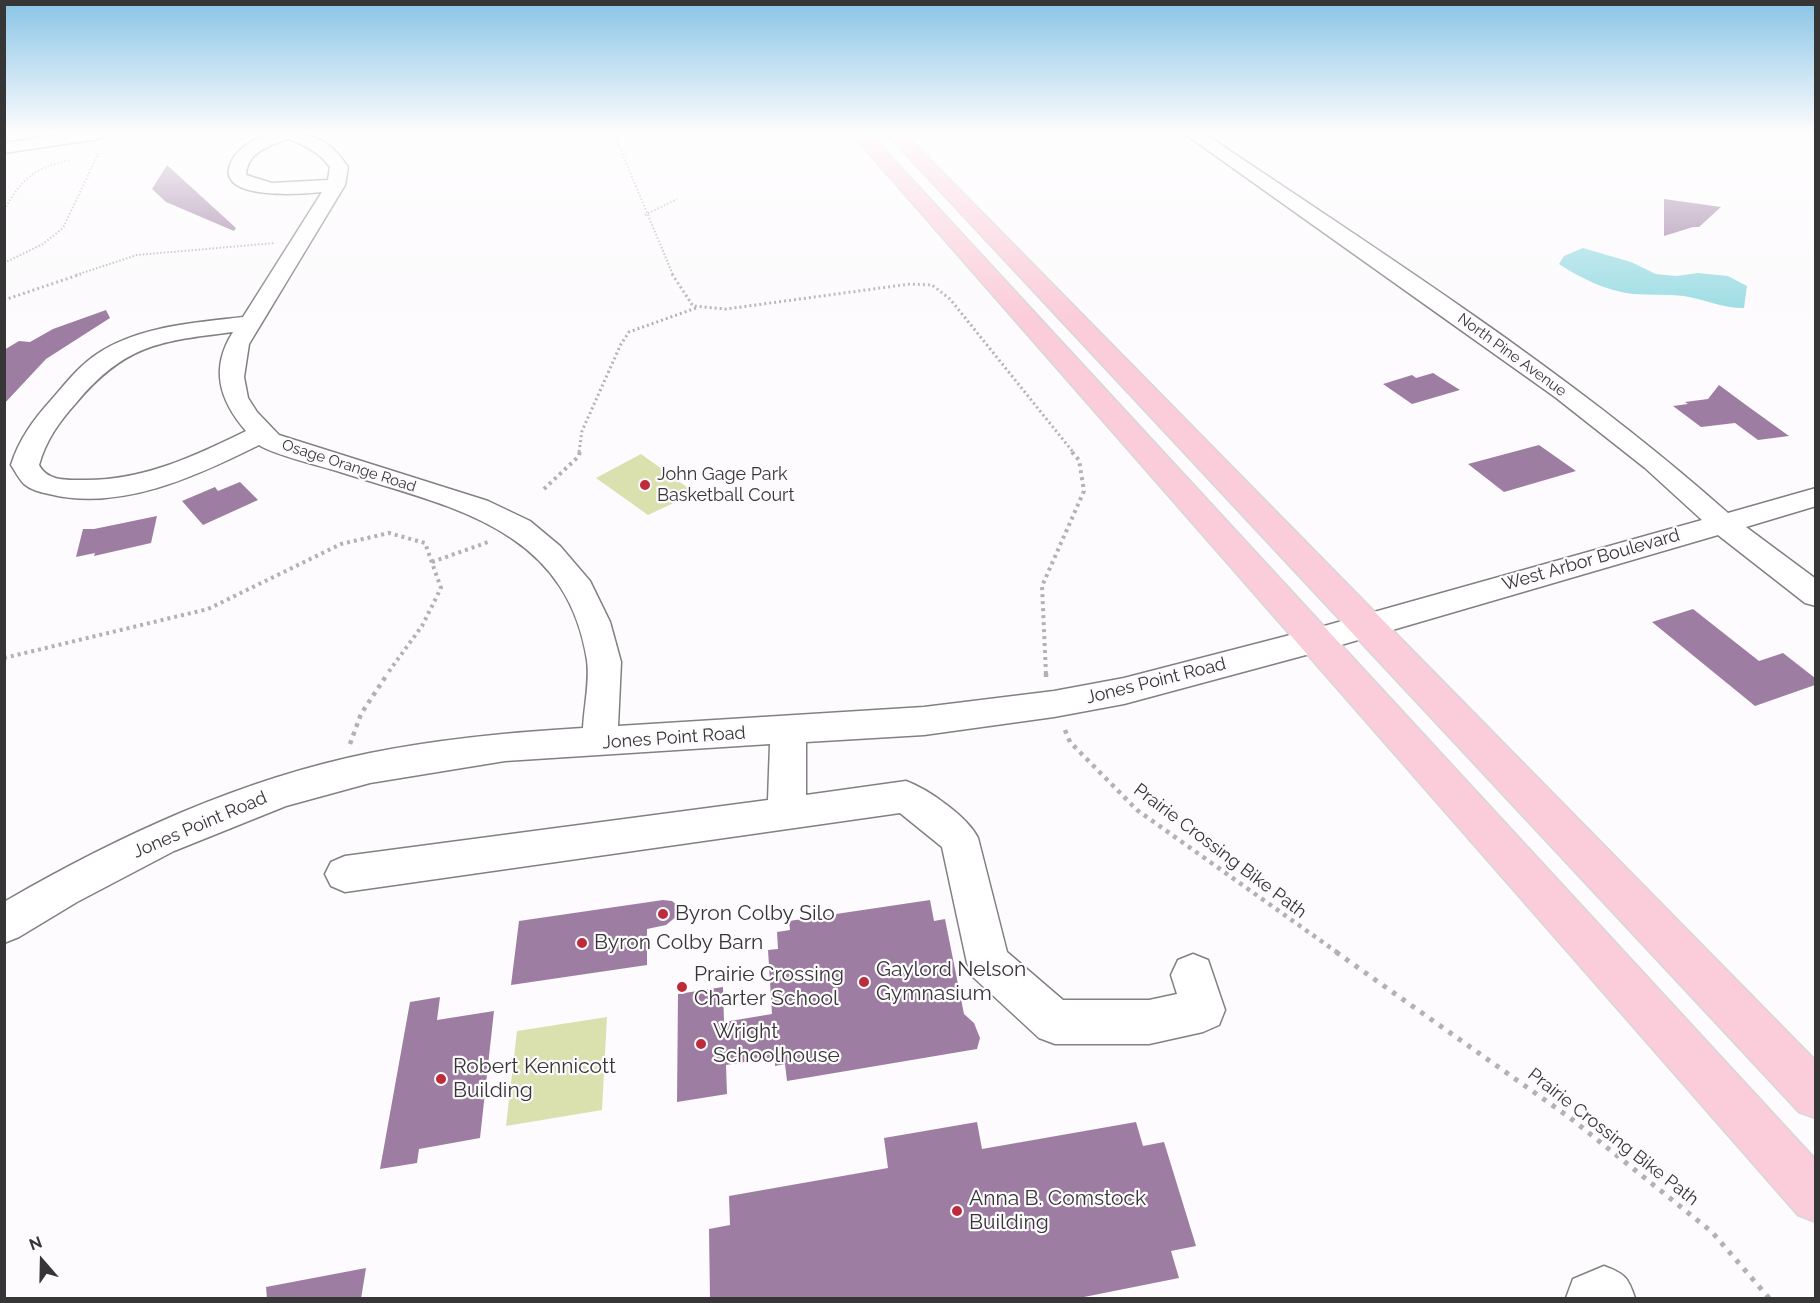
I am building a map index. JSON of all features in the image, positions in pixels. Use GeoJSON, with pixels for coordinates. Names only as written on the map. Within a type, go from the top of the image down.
{"type":"FeatureCollection","features":[{"type":"Feature","properties":{"kind":"main road"},"geometry":{"type":"LineString","coordinates":[[915,195],[1815,1197]]}},
{"type":"Feature","properties":{"kind":"main road"},"geometry":{"type":"LineString","coordinates":[[954,195],[1368,625],[1815,1095]]}},
{"type":"Feature","properties":{"kind":"street","name":"Osage Orange Road"},"geometry":{"type":"LineString","coordinates":[[330,195],[237,344],[231,370],[231,391],[245,415],[270,441],[478,507],[520,528],[549,553],[579,589],[594,622],[604,662],[600,742]]}},
{"type":"Feature","properties":{"kind":"street","name":"North Pine Avenue"},"geometry":{"type":"LineString","coordinates":[[1282,195],[1564,392],[1654,462],[1722,523],[1815,595]]}},
{"type":"Feature","properties":{"kind":"street"},"geometry":{"type":"LineString","coordinates":[[249,323],[157,337],[112,355],[90,371],[51,416],[31,442],[25,465],[35,480],[54,488],[82,490],[117,488],[157,479],[210,459],[262,433]]}},
{"type":"Feature","properties":{"kind":"street","name":"West Arbor Boulevard"},"geometry":{"type":"LineString","coordinates":[[1368,625],[1815,497]]}},
{"type":"Feature","properties":{"kind":"street","name":"Jones Point Road"},"geometry":{"type":"LineString","coordinates":[[4,924],[63,889],[160,839],[280,792],[370,768],[505,747],[924,721],[1054,704],[1124,691],[1368,625]]}},
{"type":"Feature","properties":{"kind":"street"},"geometry":{"type":"LineString","coordinates":[[787,814],[788,730]]}},
{"type":"Feature","properties":{"kind":"street"},"geometry":{"type":"LineString","coordinates":[[345,874],[906,797],[959,838],[988,963],[1055,1022],[1149,1022],[1203,1010],[1193,975]]}},
{"type":"Feature","properties":{"kind":"path"},"geometry":{"type":"LineString","coordinates":[[4,210],[13,195]]}},
{"type":"Feature","properties":{"kind":"path"},"geometry":{"type":"LineString","coordinates":[[4,263],[55,237],[63,228],[79,195]]}},
{"type":"Feature","properties":{"kind":"path"},"geometry":{"type":"LineString","coordinates":[[638,195],[668,267],[693,306],[700,307]]}},
{"type":"Feature","properties":{"kind":"path"},"geometry":{"type":"LineString","coordinates":[[645,214],[677,199]]}},
{"type":"Feature","properties":{"kind":"path"},"geometry":{"type":"LineString","coordinates":[[4,300],[136,255],[300,242]]}},
{"type":"Feature","properties":{"kind":"path","name":"Prairie Crossing Bike Path"},"geometry":{"type":"LineString","coordinates":[[700,307],[726,309],[910,284],[932,285],[950,299],[1079,460],[1084,491],[1042,586],[1046,676],[1054,704],[1070,742],[1137,810],[1569,1117],[1712,1232],[1769,1299]]}},
{"type":"Feature","properties":{"kind":"path"},"geometry":{"type":"LineString","coordinates":[[544,489],[579,456],[582,431],[621,344],[629,332],[700,307]]}},
{"type":"Feature","properties":{"kind":"path"},"geometry":{"type":"LineString","coordinates":[[432,562],[477,548],[520,528]]}},
{"type":"Feature","properties":{"kind":"path"},"geometry":{"type":"LineString","coordinates":[[4,658],[208,609],[341,544],[389,533],[425,543],[441,588],[423,625],[382,680],[352,732],[346,774]]}},
{"type":"Feature","properties":{"kind":"green space","name":"John Gage Park Basketball Court"},"geometry":{"type":"Polygon","coordinates":[[[641,454],[695,493],[648,515],[596,478],[641,454]]]}},
{"type":"Feature","properties":{"kind":"green space"},"geometry":{"type":"Polygon","coordinates":[[[607,1017],[602,1110],[506,1126],[517,1031],[607,1017]]]}},
{"type":"Feature","properties":{"kind":"water"},"geometry":{"type":"Polygon","coordinates":[[[1583,248],[1631,262],[1656,274],[1676,276],[1698,273],[1728,276],[1747,286],[1744,308],[1684,296],[1633,294],[1604,287],[1559,264],[1564,256],[1583,248]]]}},
{"type":"Feature","properties":{"kind":"building"},"geometry":{"type":"Polygon","coordinates":[[[158,195],[200,195],[236,228],[234,231],[166,202],[158,195]]]}},
{"type":"Feature","properties":{"kind":"building"},"geometry":{"type":"Polygon","coordinates":[[[1664,199],[1721,207],[1699,227],[1664,236],[1664,199]]]}},
{"type":"Feature","properties":{"kind":"building"},"geometry":{"type":"Polygon","coordinates":[[[106,310],[110,318],[46,359],[4,404],[4,350],[19,341],[30,342],[53,329],[106,310]]]}},
{"type":"Feature","properties":{"kind":"building"},"geometry":{"type":"Polygon","coordinates":[[[1433,373],[1460,390],[1412,404],[1383,384],[1412,375],[1416,378],[1433,373]]]}},
{"type":"Feature","properties":{"kind":"building"},"geometry":{"type":"Polygon","coordinates":[[[1719,385],[1789,436],[1758,440],[1735,423],[1701,427],[1673,406],[1708,399],[1719,385]]]}},
{"type":"Feature","properties":{"kind":"building"},"geometry":{"type":"Polygon","coordinates":[[[1539,445],[1576,471],[1504,492],[1468,464],[1539,445]]]}},
{"type":"Feature","properties":{"kind":"building"},"geometry":{"type":"Polygon","coordinates":[[[240,482],[258,500],[203,525],[182,501],[215,487],[218,491],[240,482]]]}},
{"type":"Feature","properties":{"kind":"building"},"geometry":{"type":"Polygon","coordinates":[[[157,516],[151,543],[94,556],[95,553],[76,557],[83,529],[94,529],[157,516]]]}},
{"type":"Feature","properties":{"kind":"building"},"geometry":{"type":"Polygon","coordinates":[[[1693,609],[1759,661],[1783,653],[1815,678],[1815,685],[1755,706],[1652,622],[1693,609]]]}},
{"type":"Feature","properties":{"kind":"building","name":"Byron Colby Barn"},"geometry":{"type":"Polygon","coordinates":[[[663,900],[672,901],[679,907],[677,916],[666,925],[647,929],[647,965],[511,985],[519,921],[663,900]]]}},
{"type":"Feature","properties":{"kind":"building","name":"Gaylord Nelson Gymnasium"},"geometry":{"type":"Polygon","coordinates":[[[930,900],[934,921],[945,919],[964,1014],[974,1023],[980,1038],[977,1049],[787,1081],[785,1064],[775,1066],[775,1057],[726,1065],[727,1094],[677,1102],[678,994],[723,987],[724,1022],[772,1014],[768,950],[778,949],[777,932],[790,930],[789,921],[930,900]]]}},
{"type":"Feature","properties":{"kind":"building","name":"Robert Kennicott Building"},"geometry":{"type":"Polygon","coordinates":[[[440,997],[437,1020],[494,1011],[480,1138],[419,1149],[417,1163],[380,1169],[410,1002],[440,997]]]}},
{"type":"Feature","properties":{"kind":"building","name":"Anna B. Comstock Building"},"geometry":{"type":"Polygon","coordinates":[[[977,1122],[982,1149],[1136,1122],[1143,1146],[1164,1142],[1196,1246],[1171,1251],[1179,1278],[1074,1299],[710,1299],[709,1229],[730,1225],[729,1196],[888,1168],[884,1138],[977,1122]]]}},
{"type":"Feature","properties":{"kind":"building"},"geometry":{"type":"Polygon","coordinates":[[[366,1268],[361,1299],[267,1299],[266,1287],[366,1268]]]}},
{"type":"Feature","properties":{"kind":"place","name":"John Gage Park Basketball Court"},"geometry":{"type":"Point","coordinates":[645,485]}},
{"type":"Feature","properties":{"kind":"place","name":"Byron Colby Silo"},"geometry":{"type":"Point","coordinates":[663,914]}},
{"type":"Feature","properties":{"kind":"place","name":"Byron Colby Barn"},"geometry":{"type":"Point","coordinates":[582,943]}},
{"type":"Feature","properties":{"kind":"place","name":"Gaylord Nelson Gymnasium"},"geometry":{"type":"Point","coordinates":[864,982]}},
{"type":"Feature","properties":{"kind":"place","name":"Prairie Crossing Charter School"},"geometry":{"type":"Point","coordinates":[682,987]}},
{"type":"Feature","properties":{"kind":"place","name":"Wright Schoolhouse"},"geometry":{"type":"Point","coordinates":[701,1044]}},
{"type":"Feature","properties":{"kind":"place","name":"Robert Kennicott Building"},"geometry":{"type":"Point","coordinates":[441,1079]}},
{"type":"Feature","properties":{"kind":"place","name":"Anna B. Comstock Building"},"geometry":{"type":"Point","coordinates":[957,1211]}}]}
